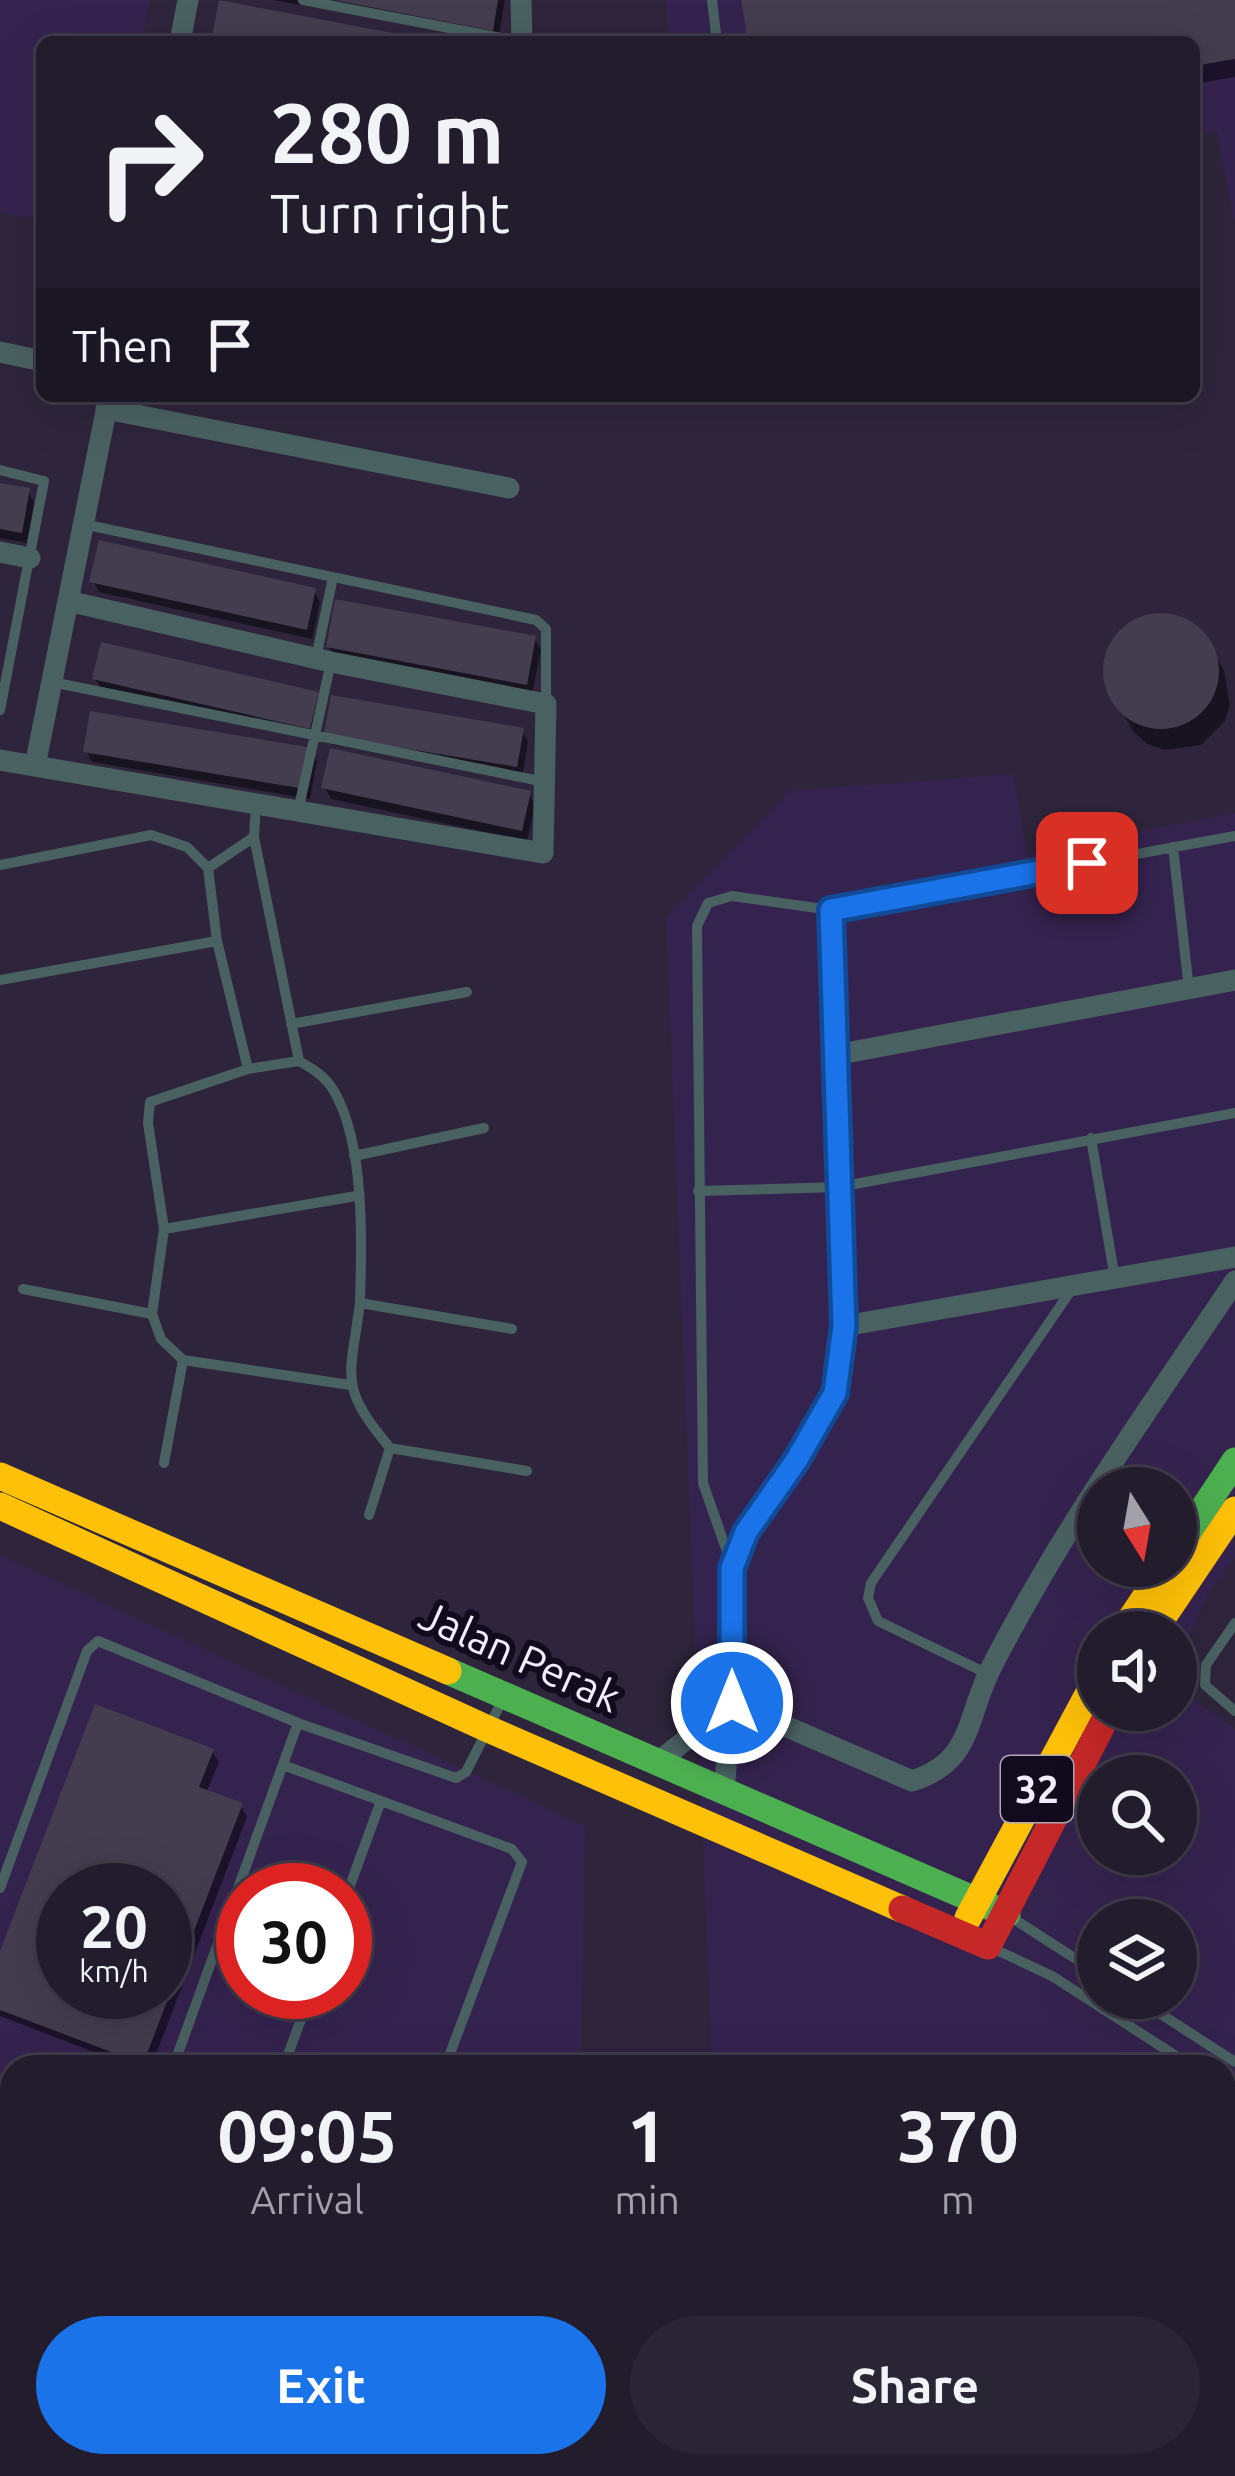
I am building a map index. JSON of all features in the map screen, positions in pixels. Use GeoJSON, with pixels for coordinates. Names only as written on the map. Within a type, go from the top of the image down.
{"type":"FeatureCollection","features":[{"type":"Feature","properties":{"kind":"main road"},"geometry":{"type":"LineString","coordinates":[[1197,1518],[1235,1461]]}},
{"type":"Feature","properties":{"kind":"main road","name":"Jalan Perak"},"geometry":{"type":"LineString","coordinates":[[0,1476],[1006,1914]]}},
{"type":"Feature","properties":{"kind":"main road","name":"Jalan Perak"},"geometry":{"type":"LineString","coordinates":[[0,1506],[488,1729],[988,1946]]}},
{"type":"Feature","properties":{"kind":"main road"},"geometry":{"type":"LineString","coordinates":[[1167,1611],[1235,1510]]}},
{"type":"Feature","properties":{"kind":"main road","name":"32"},"geometry":{"type":"LineString","coordinates":[[959,1935],[1077,1715]]}},
{"type":"Feature","properties":{"kind":"main road","name":"32"},"geometry":{"type":"LineString","coordinates":[[988,1946],[1099,1731]]}},
{"type":"Feature","properties":{"kind":"main road"},"geometry":{"type":"LineString","coordinates":[[647,1757],[666,1791],[663,1806]]}},
{"type":"Feature","properties":{"kind":"street"},"geometry":{"type":"LineString","coordinates":[[181,36],[188,0]]}},
{"type":"Feature","properties":{"kind":"street"},"geometry":{"type":"LineString","coordinates":[[521,0],[522,36]]}},
{"type":"Feature","properties":{"kind":"street"},"geometry":{"type":"LineString","coordinates":[[0,352],[36,360]]}},
{"type":"Feature","properties":{"kind":"street"},"geometry":{"type":"LineString","coordinates":[[35,766],[108,403],[508,488]]}},
{"type":"Feature","properties":{"kind":"street"},"geometry":{"type":"LineString","coordinates":[[0,552],[30,558]]}},
{"type":"Feature","properties":{"kind":"street"},"geometry":{"type":"LineString","coordinates":[[0,760],[544,853],[546,704],[323,660],[68,601]]}},
{"type":"Feature","properties":{"kind":"street"},"geometry":{"type":"LineString","coordinates":[[724,1791],[732,1703],[732,1568],[746,1532],[796,1461],[835,1393],[844,1326],[835,1055],[1235,980]]}},
{"type":"Feature","properties":{"kind":"street"},"geometry":{"type":"LineString","coordinates":[[844,1326],[1235,1257]]}},
{"type":"Feature","properties":{"kind":"street"},"geometry":{"type":"LineString","coordinates":[[732,1703],[911,1780],[937,1773],[956,1756],[988,1674],[1053,1551],[1235,1281]]}},
{"type":"Feature","properties":{"kind":"street"},"geometry":{"type":"LineString","coordinates":[[647,1757],[732,1703]]}},
{"type":"Feature","properties":{"kind":"lane"},"geometry":{"type":"LineString","coordinates":[[303,0],[491,36]]}},
{"type":"Feature","properties":{"kind":"lane"},"geometry":{"type":"LineString","coordinates":[[712,0],[716,36]]}},
{"type":"Feature","properties":{"kind":"lane"},"geometry":{"type":"LineString","coordinates":[[0,470],[44,481],[0,710]]}},
{"type":"Feature","properties":{"kind":"lane"},"geometry":{"type":"LineString","coordinates":[[83,524],[542,622],[546,629],[546,704]]}},
{"type":"Feature","properties":{"kind":"lane"},"geometry":{"type":"LineString","coordinates":[[298,811],[315,738],[333,577]]}},
{"type":"Feature","properties":{"kind":"lane"},"geometry":{"type":"LineString","coordinates":[[0,639],[14,642]]}},
{"type":"Feature","properties":{"kind":"lane"},"geometry":{"type":"LineString","coordinates":[[52,682],[545,782]]}},
{"type":"Feature","properties":{"kind":"lane"},"geometry":{"type":"LineString","coordinates":[[256,804],[254,837],[299,1060]]}},
{"type":"Feature","properties":{"kind":"lane"},"geometry":{"type":"LineString","coordinates":[[0,865],[151,835],[187,847],[208,868],[218,941],[248,1070]]}},
{"type":"Feature","properties":{"kind":"lane"},"geometry":{"type":"LineString","coordinates":[[732,1568],[703,1484],[697,926],[708,903],[733,896],[831,910],[1235,836]]}},
{"type":"Feature","properties":{"kind":"lane"},"geometry":{"type":"LineString","coordinates":[[208,868],[254,837]]}},
{"type":"Feature","properties":{"kind":"lane"},"geometry":{"type":"LineString","coordinates":[[1173,847],[1189,988]]}},
{"type":"Feature","properties":{"kind":"lane"},"geometry":{"type":"LineString","coordinates":[[831,910],[835,1055]]}},
{"type":"Feature","properties":{"kind":"lane"},"geometry":{"type":"LineString","coordinates":[[0,980],[218,941]]}},
{"type":"Feature","properties":{"kind":"lane"},"geometry":{"type":"LineString","coordinates":[[291,1024],[466,992]]}},
{"type":"Feature","properties":{"kind":"lane"},"geometry":{"type":"LineString","coordinates":[[350,1385],[183,1360],[161,1340],[152,1314],[164,1229],[148,1123],[150,1102],[248,1070],[299,1060],[320,1073],[335,1092],[354,1156],[362,1251],[350,1385],[357,1406],[390,1448],[527,1471]]}},
{"type":"Feature","properties":{"kind":"lane"},"geometry":{"type":"LineString","coordinates":[[698,1191],[839,1187],[1235,1113]]}},
{"type":"Feature","properties":{"kind":"lane"},"geometry":{"type":"LineString","coordinates":[[354,1156],[484,1128]]}},
{"type":"Feature","properties":{"kind":"lane"},"geometry":{"type":"LineString","coordinates":[[1091,1138],[1115,1279]]}},
{"type":"Feature","properties":{"kind":"lane"},"geometry":{"type":"LineString","coordinates":[[164,1229],[356,1196]]}},
{"type":"Feature","properties":{"kind":"lane"},"geometry":{"type":"LineString","coordinates":[[988,1674],[878,1621],[868,1598],[871,1582],[1074,1286]]}},
{"type":"Feature","properties":{"kind":"lane"},"geometry":{"type":"LineString","coordinates":[[22,1289],[152,1314]]}},
{"type":"Feature","properties":{"kind":"lane"},"geometry":{"type":"LineString","coordinates":[[360,1304],[512,1329]]}},
{"type":"Feature","properties":{"kind":"lane"},"geometry":{"type":"LineString","coordinates":[[164,1462],[183,1360]]}},
{"type":"Feature","properties":{"kind":"lane"},"geometry":{"type":"LineString","coordinates":[[369,1515],[390,1448]]}},
{"type":"Feature","properties":{"kind":"lane"},"geometry":{"type":"LineString","coordinates":[[1235,1623],[1206,1665],[1205,1685],[1235,1712]]}},
{"type":"Feature","properties":{"kind":"lane"},"geometry":{"type":"LineString","coordinates":[[0,1888],[87,1652],[98,1641],[298,1723],[456,1778],[466,1772],[505,1695]]}},
{"type":"Feature","properties":{"kind":"lane"},"geometry":{"type":"LineString","coordinates":[[176,2055],[298,1723]]}},
{"type":"Feature","properties":{"kind":"lane"},"geometry":{"type":"LineString","coordinates":[[283,1765],[512,1849],[522,1862],[450,2055]]}},
{"type":"Feature","properties":{"kind":"lane"},"geometry":{"type":"LineString","coordinates":[[358,1863],[381,1801]]}},
{"type":"Feature","properties":{"kind":"lane"},"geometry":{"type":"LineString","coordinates":[[1006,1914],[1077,1960]]}},
{"type":"Feature","properties":{"kind":"lane"},"geometry":{"type":"LineString","coordinates":[[988,1946],[1052,1976],[1174,2055]]}},
{"type":"Feature","properties":{"kind":"lane"},"geometry":{"type":"LineString","coordinates":[[288,2055],[301,2019]]}},
{"type":"Feature","properties":{"kind":"lane"},"geometry":{"type":"LineString","coordinates":[[1168,2019],[1224,2055]]}},
{"type":"Feature","properties":{"kind":"shaded area"},"geometry":{"type":"Polygon","coordinates":[[[0,0],[150,0],[142,36],[36,36],[36,219],[0,212],[0,0]]]}},
{"type":"Feature","properties":{"kind":"shaded area"},"geometry":{"type":"Polygon","coordinates":[[[666,0],[1235,0],[1235,225],[1217,131],[1200,133],[1200,36],[668,36],[666,0]]]}},
{"type":"Feature","properties":{"kind":"shaded area"},"geometry":{"type":"Polygon","coordinates":[[[1013,774],[1027,853],[1235,813],[1235,1557],[1197,1619],[1197,1611],[1077,1611],[1077,1731],[1197,1731],[1197,1702],[1235,1729],[1235,2055],[712,2055],[666,918],[789,791],[1013,774]]]}},
{"type":"Feature","properties":{"kind":"shaded area"},"geometry":{"type":"Polygon","coordinates":[[[0,1555],[585,1826],[581,2055],[0,2055],[0,1555]]]}},
{"type":"Feature","properties":{"kind":"building"},"geometry":{"type":"Polygon","coordinates":[[[219,0],[408,36],[212,36],[219,0]]]}},
{"type":"Feature","properties":{"kind":"building"},"geometry":{"type":"Polygon","coordinates":[[[334,0],[498,0],[493,31],[334,0]]]}},
{"type":"Feature","properties":{"kind":"building"},"geometry":{"type":"Polygon","coordinates":[[[741,0],[1235,0],[1235,59],[1200,65],[1200,36],[747,36],[741,0]]]}},
{"type":"Feature","properties":{"kind":"building"},"geometry":{"type":"Polygon","coordinates":[[[0,483],[30,488],[22,533],[0,529],[0,483]]]}},
{"type":"Feature","properties":{"kind":"building"},"geometry":{"type":"Polygon","coordinates":[[[99,540],[316,588],[307,630],[89,582],[99,540]]]}},
{"type":"Feature","properties":{"kind":"building"},"geometry":{"type":"Polygon","coordinates":[[[335,599],[536,636],[527,685],[326,647],[335,599]]]}},
{"type":"Feature","properties":{"kind":"building"},"geometry":{"type":"Polygon","coordinates":[[[1161,613],[1183,618],[1202,630],[1214,649],[1219,671],[1214,693],[1202,712],[1183,724],[1161,729],[1139,724],[1120,712],[1108,693],[1103,671],[1108,649],[1120,630],[1139,618],[1161,613]]]}},
{"type":"Feature","properties":{"kind":"building"},"geometry":{"type":"Polygon","coordinates":[[[101,642],[319,692],[310,729],[92,679],[101,642]]]}},
{"type":"Feature","properties":{"kind":"building"},"geometry":{"type":"Polygon","coordinates":[[[331,695],[524,728],[517,767],[324,735],[331,695]]]}},
{"type":"Feature","properties":{"kind":"building"},"geometry":{"type":"Polygon","coordinates":[[[90,711],[313,748],[305,789],[83,752],[90,711]]]}},
{"type":"Feature","properties":{"kind":"building"},"geometry":{"type":"Polygon","coordinates":[[[330,748],[531,791],[522,831],[321,788],[330,748]]]}},
{"type":"Feature","properties":{"kind":"building"},"geometry":{"type":"Polygon","coordinates":[[[95,1704],[214,1749],[199,1787],[243,1803],[220,1863],[216,1863],[192,1936],[192,1863],[36,1863],[36,2019],[160,2019],[146,2055],[119,2055],[0,2010],[0,1951],[95,1704]]]}},
{"type":"Feature","properties":{"kind":"traffic: fast"},"geometry":{"type":"LineString","coordinates":[[1197,1518],[1235,1461]]}},
{"type":"Feature","properties":{"kind":"traffic: fast"},"geometry":{"type":"LineString","coordinates":[[448,1671],[1007,1914]]}},
{"type":"Feature","properties":{"kind":"traffic: slow"},"geometry":{"type":"LineString","coordinates":[[0,1476],[448,1671]]}},
{"type":"Feature","properties":{"kind":"traffic: slow"},"geometry":{"type":"LineString","coordinates":[[0,1506],[488,1729],[902,1909]]}},
{"type":"Feature","properties":{"kind":"traffic: slow"},"geometry":{"type":"LineString","coordinates":[[1167,1611],[1235,1510]]}},
{"type":"Feature","properties":{"kind":"traffic: slow"},"geometry":{"type":"LineString","coordinates":[[1136,1611],[1152,1587]]}},
{"type":"Feature","properties":{"kind":"traffic: slow"},"geometry":{"type":"LineString","coordinates":[[968,1918],[1077,1715]]}},
{"type":"Feature","properties":{"kind":"traffic: jam"},"geometry":{"type":"LineString","coordinates":[[902,1909],[988,1946],[1099,1731]]}},
{"type":"Feature","properties":{"kind":"route"},"geometry":{"type":"LineString","coordinates":[[732,1703],[732,1568],[746,1532],[796,1461],[835,1393],[844,1326],[831,910],[1087,863]]}}]}
